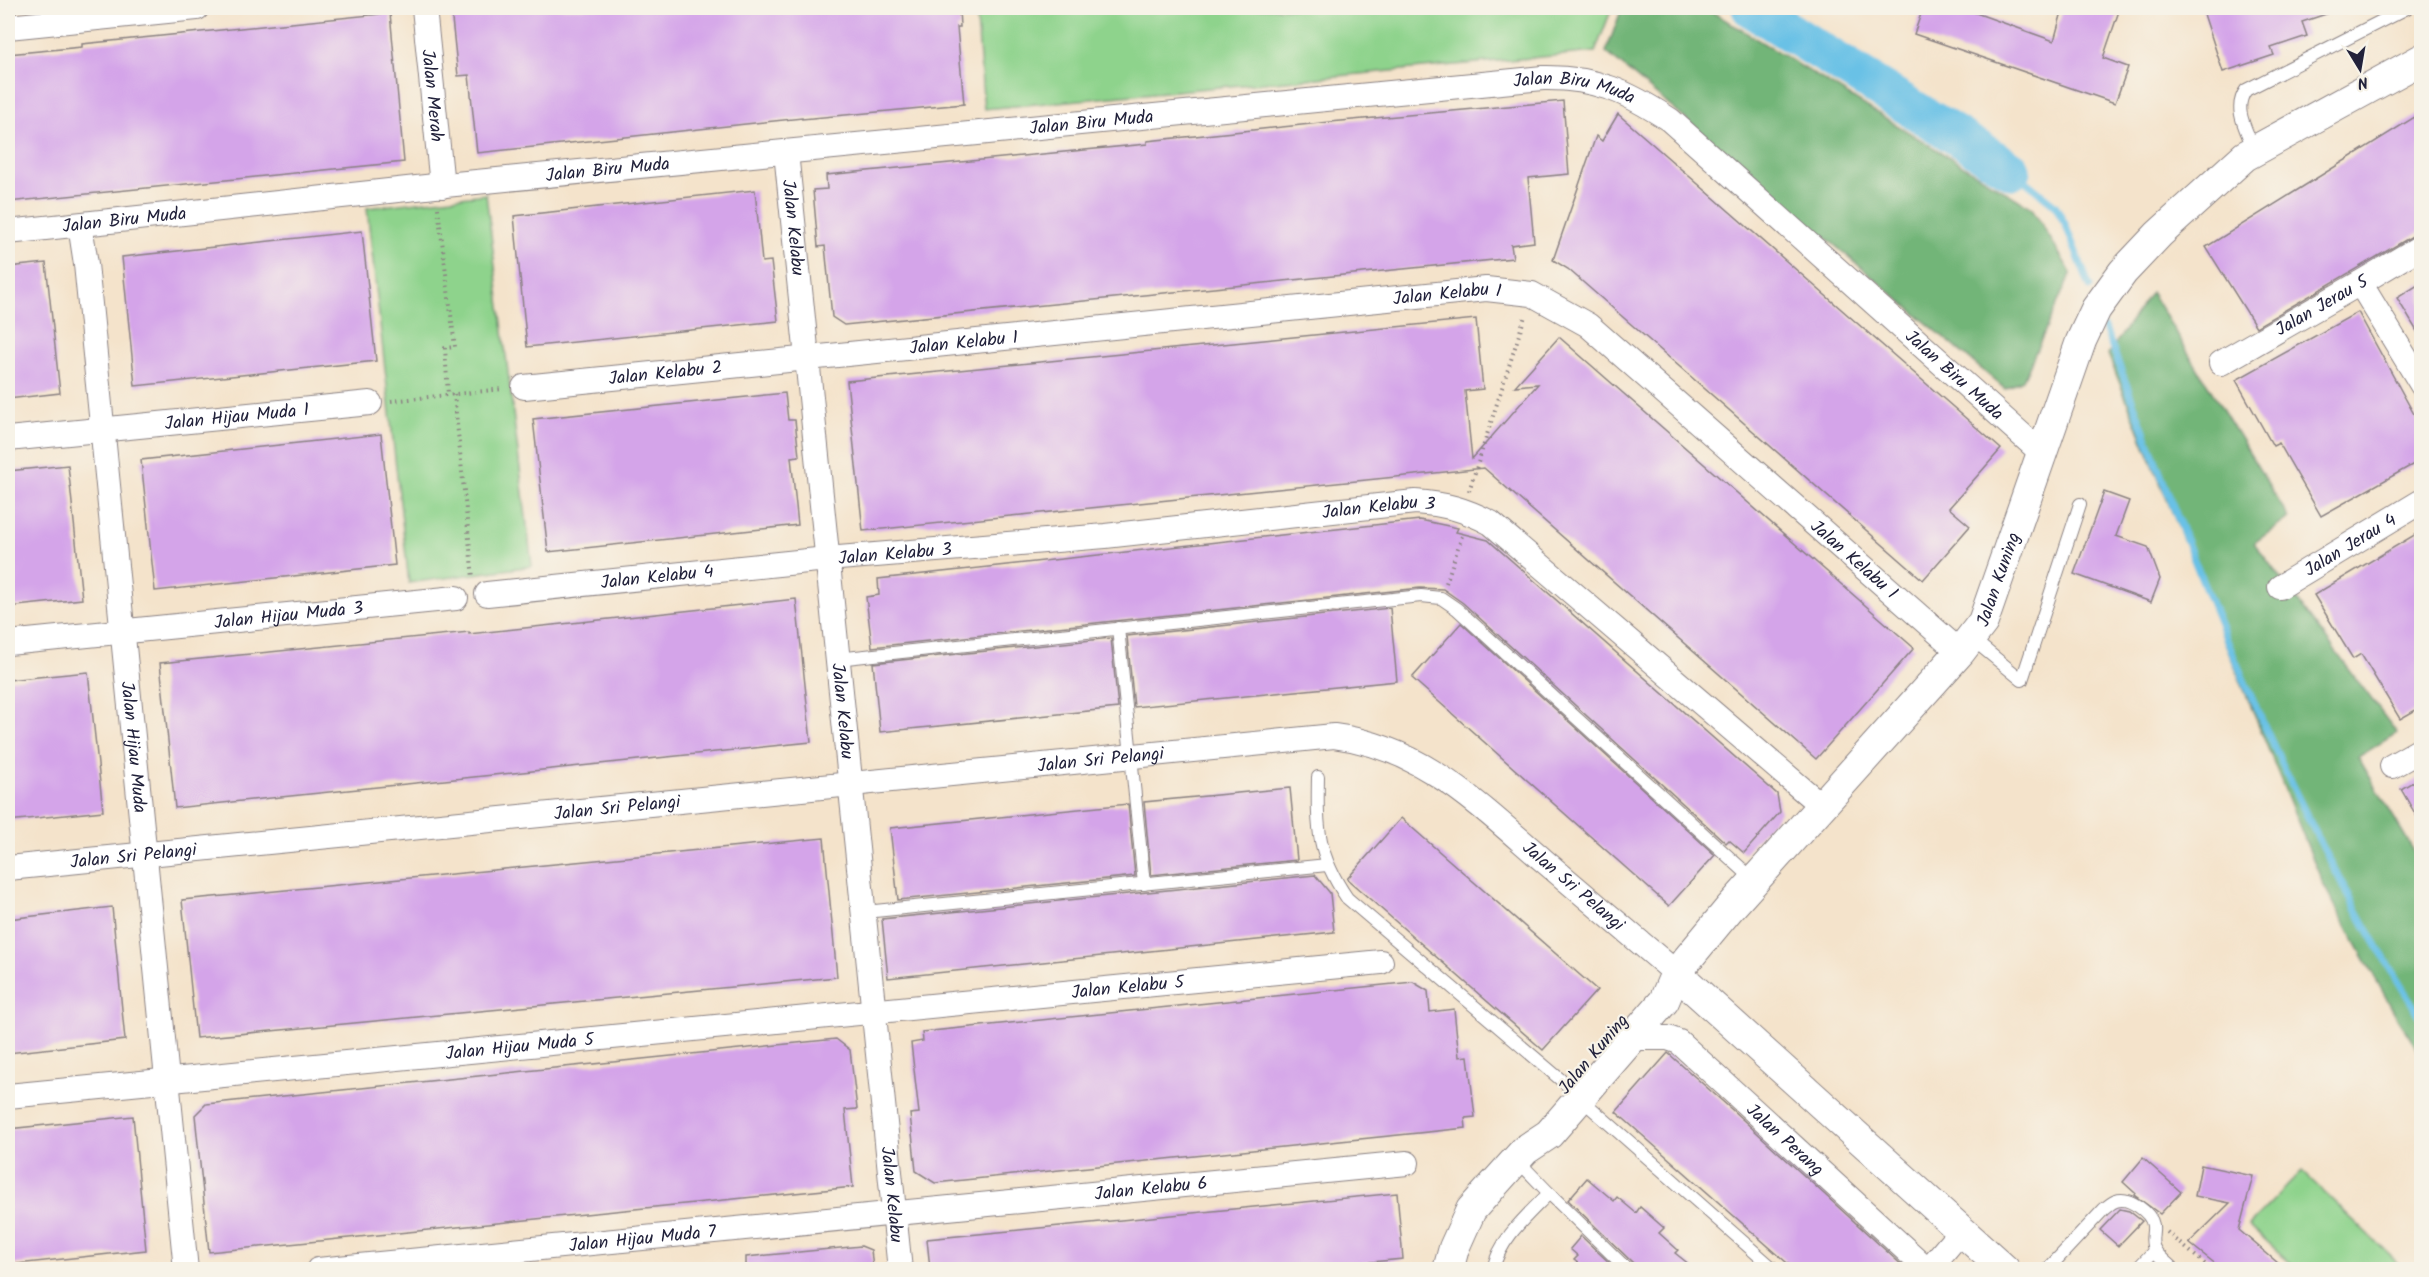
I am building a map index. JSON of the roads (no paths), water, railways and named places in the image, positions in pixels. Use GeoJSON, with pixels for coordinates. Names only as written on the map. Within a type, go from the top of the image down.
{"type":"FeatureCollection","features":[{"type":"Feature","properties":{"kind":"street"},"geometry":{"type":"LineString","coordinates":[[8,27],[196,8]]}},
{"type":"Feature","properties":{"kind":"street","name":"Jalan Merah"},"geometry":{"type":"LineString","coordinates":[[424,8],[439,186]]}},
{"type":"Feature","properties":{"kind":"street","name":"Jalan Kuning"},"geometry":{"type":"LineString","coordinates":[[1448,1269],[1454,1248],[1471,1210],[1520,1155],[1535,1125],[1632,1038],[1664,1001],[1676,972],[1966,645],[1983,622],[1992,602],[2068,374],[2096,309],[2122,272],[2159,234],[2245,156],[2421,59]]}},
{"type":"Feature","properties":{"kind":"street","name":"Jalan Biru Muda"},"geometry":{"type":"LineString","coordinates":[[8,232],[439,186],[1543,78],[1573,78],[1636,98],[1670,120],[2042,453]]}},
{"type":"Feature","properties":{"kind":"street","name":"Jalan Kelabu"},"geometry":{"type":"LineString","coordinates":[[786,152],[900,1269]]}},
{"type":"Feature","properties":{"kind":"street","name":"Jalan Hijau Muda"},"geometry":{"type":"LineString","coordinates":[[80,225],[186,1269]]}},
{"type":"Feature","properties":{"kind":"street","name":"Jalan Jerau 5"},"geometry":{"type":"LineString","coordinates":[[2221,363],[2360,284],[2421,246]]}},
{"type":"Feature","properties":{"kind":"street"},"geometry":{"type":"LineString","coordinates":[[2360,284],[2421,385]]}},
{"type":"Feature","properties":{"kind":"street","name":"Jalan Kelabu 1"},"geometry":{"type":"LineString","coordinates":[[807,358],[1486,290],[1532,294],[1588,325],[1966,645]]}},
{"type":"Feature","properties":{"kind":"street","name":"Jalan Kelabu 2"},"geometry":{"type":"LineString","coordinates":[[524,387],[807,358]]}},
{"type":"Feature","properties":{"kind":"street","name":"Jalan Hijau Muda 1"},"geometry":{"type":"LineString","coordinates":[[8,439],[370,403]]}},
{"type":"Feature","properties":{"kind":"street","name":"Jalan Jerau 4"},"geometry":{"type":"LineString","coordinates":[[2280,587],[2421,501]]}},
{"type":"Feature","properties":{"kind":"street","name":"Jalan Kelabu 3"},"geometry":{"type":"LineString","coordinates":[[827,560],[1105,536],[1415,502],[1438,504],[1466,511],[1491,523],[1822,807]]}},
{"type":"Feature","properties":{"kind":"street","name":"Jalan Kelabu 4"},"geometry":{"type":"LineString","coordinates":[[472,591],[827,560]]}},
{"type":"Feature","properties":{"kind":"street","name":"Jalan Hijau Muda 3"},"geometry":{"type":"LineString","coordinates":[[8,643],[472,591]]}},
{"type":"Feature","properties":{"kind":"street","name":"Jalan Sri Pelangi"},"geometry":{"type":"LineString","coordinates":[[8,868],[1130,754],[1334,736],[1358,739],[1390,749],[1444,778],[1484,808],[1676,972],[2005,1269]]}},
{"type":"Feature","properties":{"kind":"street"},"geometry":{"type":"LineString","coordinates":[[2392,766],[2421,749]]}},
{"type":"Feature","properties":{"kind":"street","name":"Jalan Kelabu 5"},"geometry":{"type":"LineString","coordinates":[[875,1011],[1381,962]]}},
{"type":"Feature","properties":{"kind":"street","name":"Jalan Kuning"},"geometry":{"type":"LineString","coordinates":[[1573,1092],[1648,987],[1676,972]]}},
{"type":"Feature","properties":{"kind":"street","name":"Jalan Hijau Muda 5"},"geometry":{"type":"LineString","coordinates":[[8,1096],[875,1011]]}},
{"type":"Feature","properties":{"kind":"street","name":"Jalan Perang"},"geometry":{"type":"LineString","coordinates":[[1632,1038],[1668,1038],[1679,1042],[1928,1269]]}},
{"type":"Feature","properties":{"kind":"street","name":"Jalan Kelabu 6"},"geometry":{"type":"LineString","coordinates":[[894,1213],[1407,1163]]}},
{"type":"Feature","properties":{"kind":"street","name":"Jalan Hijau Muda 7"},"geometry":{"type":"LineString","coordinates":[[318,1269],[894,1213]]}},
{"type":"Feature","properties":{"kind":"street"},"geometry":{"type":"LineString","coordinates":[[1928,1269],[1961,1231]]}},
{"type":"Feature","properties":{"kind":"lane"},"geometry":{"type":"LineString","coordinates":[[2254,150],[2239,106],[2240,98],[2246,90],[2408,8]]}},
{"type":"Feature","properties":{"kind":"lane"},"geometry":{"type":"LineString","coordinates":[[1966,645],[2022,680],[2080,504]]}},
{"type":"Feature","properties":{"kind":"lane"},"geometry":{"type":"LineString","coordinates":[[837,659],[1421,596],[1441,598],[1466,617],[1755,881]]}},
{"type":"Feature","properties":{"kind":"lane"},"geometry":{"type":"LineString","coordinates":[[1118,628],[1144,884]]}},
{"type":"Feature","properties":{"kind":"lane"},"geometry":{"type":"LineString","coordinates":[[1318,777],[1317,825],[1328,865],[1347,898],[1775,1269]]}},
{"type":"Feature","properties":{"kind":"lane"},"geometry":{"type":"LineString","coordinates":[[865,912],[1328,865]]}},
{"type":"Feature","properties":{"kind":"lane"},"geometry":{"type":"LineString","coordinates":[[1520,1155],[1549,1193],[1628,1269]]}},
{"type":"Feature","properties":{"kind":"lane"},"geometry":{"type":"LineString","coordinates":[[1493,1269],[1495,1258],[1516,1228],[1549,1193]]}},
{"type":"Feature","properties":{"kind":"lane"},"geometry":{"type":"LineString","coordinates":[[2047,1269],[2104,1209],[2116,1201],[2132,1202],[2151,1218],[2153,1225],[2151,1239],[2155,1251],[2174,1269]]}},
{"type":"Feature","properties":{"kind":"lane"},"geometry":{"type":"LineString","coordinates":[[2136,1269],[2155,1251]]}},
{"type":"Feature","properties":{"kind":"waterway"},"geometry":{"type":"LineString","coordinates":[[1751,8],[2011,170]]}},
{"type":"Feature","properties":{"kind":"waterway"},"geometry":{"type":"LineString","coordinates":[[2011,170],[2055,205],[2090,287]]}},
{"type":"Feature","properties":{"kind":"waterway"},"geometry":{"type":"LineString","coordinates":[[2105,328],[2208,595],[2284,769],[2326,855],[2372,938],[2422,1019]]}}]}
